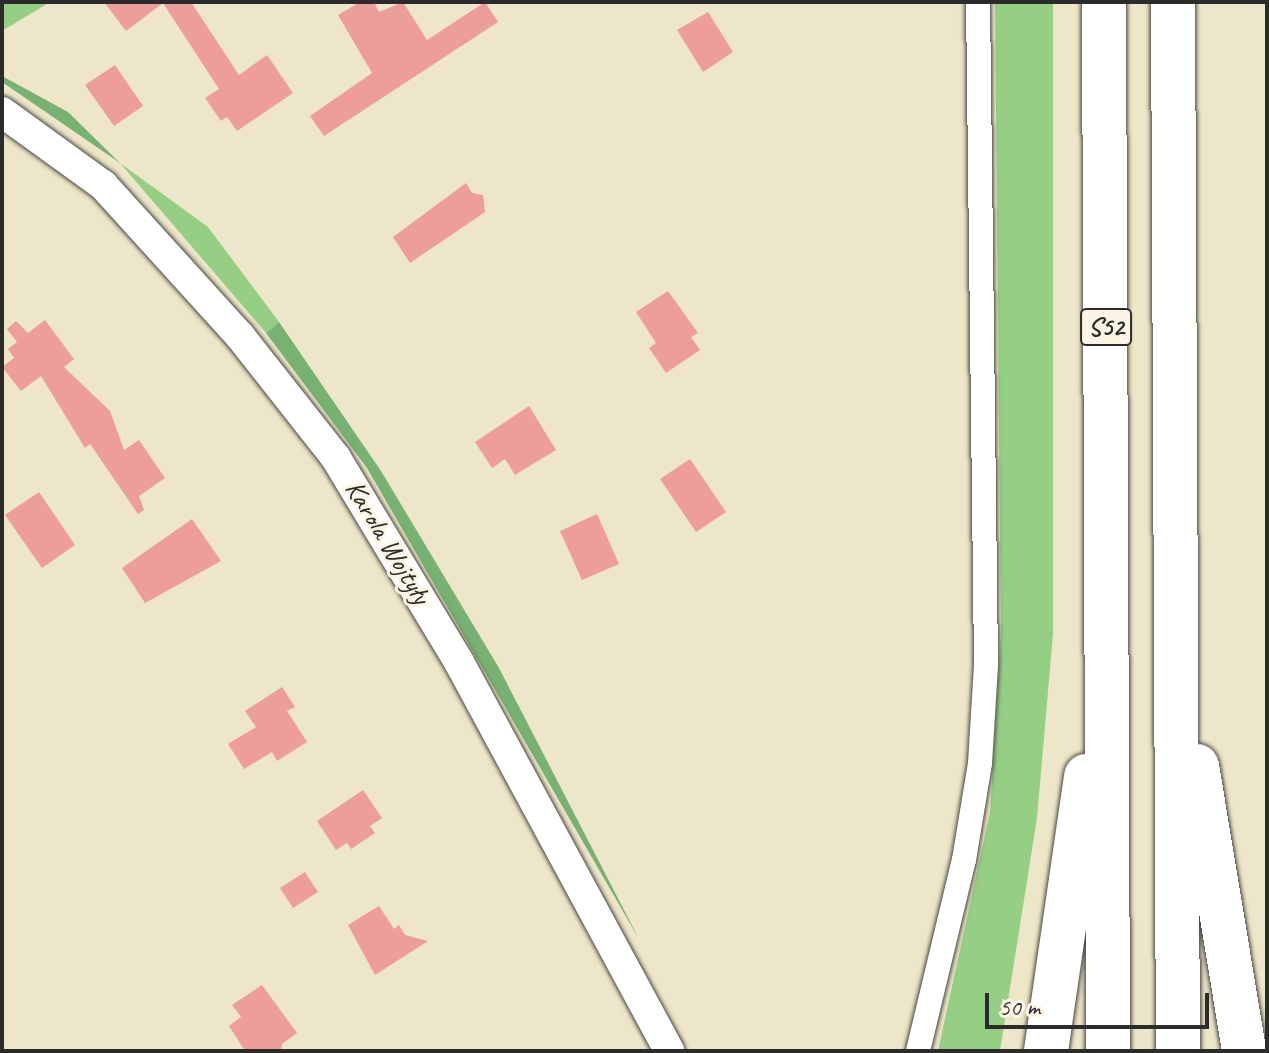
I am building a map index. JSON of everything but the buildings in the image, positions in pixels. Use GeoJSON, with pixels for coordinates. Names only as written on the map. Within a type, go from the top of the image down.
{"type":"FeatureCollection","features":[{"type":"Feature","properties":{"kind":"highway","name":"S52"},"geometry":{"type":"LineString","coordinates":[[1104,2],[1108,1051]]}},
{"type":"Feature","properties":{"kind":"highway"},"geometry":{"type":"LineString","coordinates":[[1173,2],[1178,1051]]}},
{"type":"Feature","properties":{"kind":"highway"},"geometry":{"type":"LineString","coordinates":[[1176,646],[1244,1051]]}},
{"type":"Feature","properties":{"kind":"highway"},"geometry":{"type":"LineString","coordinates":[[1046,1051],[1107,651]]}},
{"type":"Feature","properties":{"kind":"street"},"geometry":{"type":"LineString","coordinates":[[918,1051],[964,860],[980,763],[986,678],[978,2]]}},
{"type":"Feature","properties":{"kind":"street","name":"Karola Wojtyły"},"geometry":{"type":"LineString","coordinates":[[2,112],[103,185],[240,336],[336,458],[459,662],[669,1051]]}},
{"type":"Feature","properties":{"kind":"green space"},"geometry":{"type":"Polygon","coordinates":[[[2,2],[50,2],[2,31],[2,2]]]}},
{"type":"Feature","properties":{"kind":"green space"},"geometry":{"type":"Polygon","coordinates":[[[995,2],[1053,2],[1053,634],[1037,818],[1000,1051],[938,1051],[990,812],[1001,634],[995,2]]]}},
{"type":"Feature","properties":{"kind":"green space"},"geometry":{"type":"Polygon","coordinates":[[[2,76],[68,112],[120,163],[2,82],[2,76]]]}},
{"type":"Feature","properties":{"kind":"green space"},"geometry":{"type":"Polygon","coordinates":[[[120,163],[208,227],[279,322],[266,333],[120,163]]]}},
{"type":"Feature","properties":{"kind":"green space"},"geometry":{"type":"Polygon","coordinates":[[[279,322],[381,471],[499,668],[639,939],[367,468],[266,333],[279,322]]]}}]}
